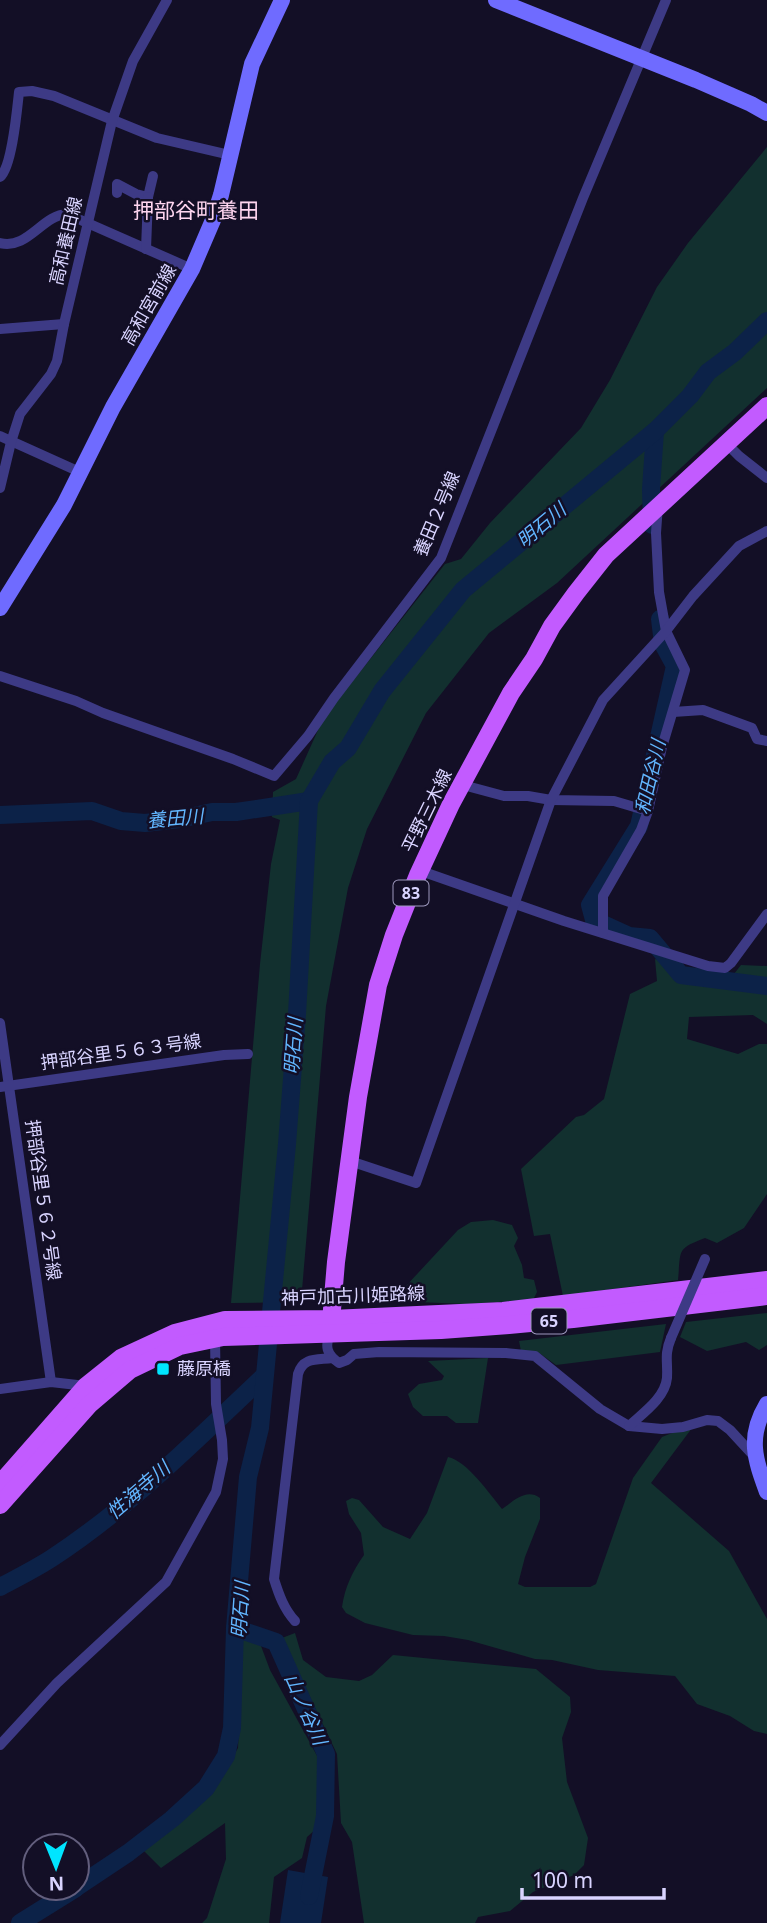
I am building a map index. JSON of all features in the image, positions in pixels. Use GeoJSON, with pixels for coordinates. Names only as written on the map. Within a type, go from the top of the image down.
{"type":"FeatureCollection","features":[{"type":"Feature","properties":{"kind":"main road","name":"平野三木線"},"geometry":{"type":"LineString","coordinates":[[331,1326],[336,1262],[367,1043],[378,985],[394,934],[451,804],[511,692],[552,626],[606,555],[767,406]]}},
{"type":"Feature","properties":{"kind":"main road","name":"神戸加古川姫路線"},"geometry":{"type":"LineString","coordinates":[[331,1326],[503,1311],[767,1279]]}},
{"type":"Feature","properties":{"kind":"main road","name":"神戸加古川姫路線"},"geometry":{"type":"LineString","coordinates":[[0,1484],[86,1386],[121,1358],[175,1333],[301,1326],[442,1330],[767,1296]]}},
{"type":"Feature","properties":{"kind":"main road","name":"神戸加古川姫路線"},"geometry":{"type":"LineString","coordinates":[[0,1505],[89,1405],[130,1370],[180,1346],[221,1332]]}},
{"type":"Feature","properties":{"kind":"street","name":"高和養田線"},"geometry":{"type":"LineString","coordinates":[[0,488],[20,414],[51,374],[57,361],[112,121],[133,61],[167,0]]}},
{"type":"Feature","properties":{"kind":"street","name":"高和宮前線"},"geometry":{"type":"LineString","coordinates":[[0,608],[64,506],[113,407],[192,269],[213,220],[252,64],[282,0]]}},
{"type":"Feature","properties":{"kind":"street"},"geometry":{"type":"LineString","coordinates":[[496,0],[696,80],[767,113]]}},
{"type":"Feature","properties":{"kind":"street","name":"養田２号線"},"geometry":{"type":"LineString","coordinates":[[0,676],[76,701],[274,776],[308,736],[440,558],[583,198],[666,0]]}},
{"type":"Feature","properties":{"kind":"street"},"geometry":{"type":"LineString","coordinates":[[0,177],[4,174],[9,159],[19,92],[32,91],[54,96],[157,138],[230,155]]}},
{"type":"Feature","properties":{"kind":"street"},"geometry":{"type":"LineString","coordinates":[[99,176],[114,181],[117,188],[148,197]]}},
{"type":"Feature","properties":{"kind":"street"},"geometry":{"type":"LineString","coordinates":[[146,249],[148,197],[153,176]]}},
{"type":"Feature","properties":{"kind":"street"},"geometry":{"type":"LineString","coordinates":[[0,243],[14,244],[57,214],[67,214],[192,269]]}},
{"type":"Feature","properties":{"kind":"street"},"geometry":{"type":"LineString","coordinates":[[0,329],[64,324]]}},
{"type":"Feature","properties":{"kind":"street"},"geometry":{"type":"LineString","coordinates":[[0,436],[82,473]]}},
{"type":"Feature","properties":{"kind":"street"},"geometry":{"type":"LineString","coordinates":[[727,444],[767,478]]}},
{"type":"Feature","properties":{"kind":"street"},"geometry":{"type":"LineString","coordinates":[[603,933],[603,896],[641,830],[648,811],[662,747],[685,670],[666,631],[659,593],[654,509]]}},
{"type":"Feature","properties":{"kind":"street"},"geometry":{"type":"LineString","coordinates":[[350,1161],[416,1184],[551,800],[603,701],[666,631],[692,596],[739,546],[767,531]]}},
{"type":"Feature","properties":{"kind":"street"},"geometry":{"type":"LineString","coordinates":[[673,712],[703,710],[751,728],[757,739],[767,741]]}},
{"type":"Feature","properties":{"kind":"street"},"geometry":{"type":"LineString","coordinates":[[463,785],[504,796],[614,801],[648,811]]}},
{"type":"Feature","properties":{"kind":"street"},"geometry":{"type":"LineString","coordinates":[[421,871],[708,966],[726,968],[732,963],[767,914]]}},
{"type":"Feature","properties":{"kind":"street","name":"押部谷里５６２号線"},"geometry":{"type":"LineString","coordinates":[[0,1023],[4,1087],[51,1382]]}},
{"type":"Feature","properties":{"kind":"street","name":"押部谷里５６３号線"},"geometry":{"type":"LineString","coordinates":[[4,1087],[224,1055],[248,1054]]}},
{"type":"Feature","properties":{"kind":"street"},"geometry":{"type":"LineString","coordinates":[[629,1426],[657,1400],[667,1381],[666,1349],[705,1259]]}},
{"type":"Feature","properties":{"kind":"street","name":"神戸加古川姫路線"},"geometry":{"type":"LineString","coordinates":[[331,1326],[326,1343],[327,1352],[332,1358]]}},
{"type":"Feature","properties":{"kind":"street"},"geometry":{"type":"LineString","coordinates":[[0,1745],[57,1683],[166,1582],[216,1492],[223,1459],[216,1404],[221,1332]]}},
{"type":"Feature","properties":{"kind":"street"},"geometry":{"type":"LineString","coordinates":[[295,1621],[278,1595],[274,1579],[298,1374],[305,1361],[332,1358],[339,1363],[354,1354],[379,1352],[506,1353],[535,1356],[600,1409],[629,1426],[662,1429],[684,1427],[707,1420],[718,1421],[754,1456],[767,1492]]}},
{"type":"Feature","properties":{"kind":"street"},"geometry":{"type":"LineString","coordinates":[[0,1390],[51,1382],[86,1386]]}},
{"type":"Feature","properties":{"kind":"street"},"geometry":{"type":"LineString","coordinates":[[754,1456],[756,1429],[767,1404]]}},
{"type":"Feature","properties":{"kind":"green space"},"geometry":{"type":"Polygon","coordinates":[[[767,147],[767,388],[557,583],[489,633],[426,713],[367,829],[348,888],[326,1006],[301,1302],[231,1303],[260,964],[271,864],[280,820],[272,817],[273,792],[296,779],[323,719],[445,564],[461,559],[490,523],[581,428],[610,380],[657,287],[688,243],[767,147]]]}},
{"type":"Feature","properties":{"kind":"green space"},"geometry":{"type":"Polygon","coordinates":[[[655,959],[730,979],[741,965],[767,966],[767,1024],[753,1015],[689,1017],[687,1039],[738,1054],[759,1044],[767,1044],[767,1194],[744,1228],[717,1243],[705,1238],[685,1248],[680,1256],[678,1280],[563,1296],[550,1234],[534,1236],[521,1169],[576,1117],[584,1115],[604,1099],[630,994],[657,981],[655,959]]]}},
{"type":"Feature","properties":{"kind":"green space"},"geometry":{"type":"Polygon","coordinates":[[[493,1220],[512,1225],[518,1238],[514,1246],[524,1278],[534,1280],[537,1292],[533,1300],[466,1304],[392,1301],[458,1230],[471,1222],[493,1220]]]}},
{"type":"Feature","properties":{"kind":"green space"},"geometry":{"type":"Polygon","coordinates":[[[767,1313],[767,1345],[759,1350],[746,1342],[707,1351],[680,1337],[686,1322],[767,1313]]]}},
{"type":"Feature","properties":{"kind":"green space"},"geometry":{"type":"Polygon","coordinates":[[[666,1324],[660,1352],[556,1365],[538,1352],[521,1351],[519,1341],[666,1324]]]}},
{"type":"Feature","properties":{"kind":"green space"},"geometry":{"type":"Polygon","coordinates":[[[488,1358],[478,1423],[456,1423],[447,1416],[423,1416],[413,1407],[408,1394],[419,1384],[442,1380],[444,1376],[428,1361],[488,1358]]]}},
{"type":"Feature","properties":{"kind":"green space"},"geometry":{"type":"Polygon","coordinates":[[[695,1424],[651,1483],[729,1551],[767,1619],[767,1734],[754,1731],[730,1716],[697,1704],[675,1676],[598,1670],[535,1659],[468,1640],[413,1635],[365,1623],[346,1613],[342,1607],[350,1580],[364,1555],[361,1533],[349,1514],[346,1501],[352,1498],[359,1500],[383,1527],[410,1539],[427,1513],[448,1457],[470,1471],[502,1509],[525,1495],[540,1498],[540,1519],[518,1584],[525,1587],[590,1587],[596,1584],[633,1478],[662,1437],[695,1424]]]}},
{"type":"Feature","properties":{"kind":"green space"},"geometry":{"type":"Polygon","coordinates":[[[295,1633],[303,1660],[326,1677],[359,1681],[372,1675],[393,1655],[536,1669],[570,1697],[571,1712],[562,1738],[567,1782],[588,1838],[584,1865],[574,1875],[533,1892],[510,1911],[478,1917],[475,1923],[364,1923],[352,1842],[341,1823],[337,1754],[282,1638],[295,1633]]]}},
{"type":"Feature","properties":{"kind":"green space"},"geometry":{"type":"Polygon","coordinates":[[[243,1637],[261,1646],[270,1670],[321,1763],[316,1829],[307,1837],[302,1858],[274,1877],[269,1923],[202,1923],[207,1918],[226,1859],[225,1823],[161,1868],[141,1848],[215,1787],[238,1748],[243,1637]]]}},
{"type":"Feature","properties":{"kind":"water"},"geometry":{"type":"Polygon","coordinates":[[[288,1870],[328,1877],[321,1923],[280,1923],[288,1870]]]}},
{"type":"Feature","properties":{"kind":"waterway","name":"明石川"},"geometry":{"type":"LineString","coordinates":[[91,1878],[172,1819],[206,1788],[226,1756],[232,1728],[235,1628],[248,1477],[260,1428],[287,1144],[309,801],[332,762],[348,748],[382,691],[463,590],[655,431],[690,396],[708,372],[735,352],[767,321]]}},
{"type":"Feature","properties":{"kind":"waterway","name":"和田谷川"},"geometry":{"type":"LineString","coordinates":[[652,525],[651,489],[655,431]]}},
{"type":"Feature","properties":{"kind":"waterway","name":"和田谷川"},"geometry":{"type":"LineString","coordinates":[[660,619],[663,644],[675,666],[639,826],[590,905],[594,920],[629,936],[650,938],[681,975],[767,986]]}},
{"type":"Feature","properties":{"kind":"waterway","name":"養田川"},"geometry":{"type":"LineString","coordinates":[[0,815],[92,811],[121,821],[145,823],[309,801]]}},
{"type":"Feature","properties":{"kind":"waterway","name":"性海寺川"},"geometry":{"type":"LineString","coordinates":[[0,1587],[52,1558],[108,1517],[162,1472],[264,1376]]}},
{"type":"Feature","properties":{"kind":"waterway","name":"山ノ谷川"},"geometry":{"type":"LineString","coordinates":[[235,1628],[276,1642],[326,1754],[325,1816],[309,1896]]}},
{"type":"Feature","properties":{"kind":"waterway","name":"明石川"},"geometry":{"type":"LineString","coordinates":[[20,1923],[54,1902]]}},
{"type":"Feature","properties":{"kind":"place","name":"藤原橋"},"geometry":{"type":"Point","coordinates":[163,1369]}},
{"type":"Feature","properties":{"kind":"district","name":"押部谷町養田"},"geometry":{"type":"Point","coordinates":[196,211]}}]}
